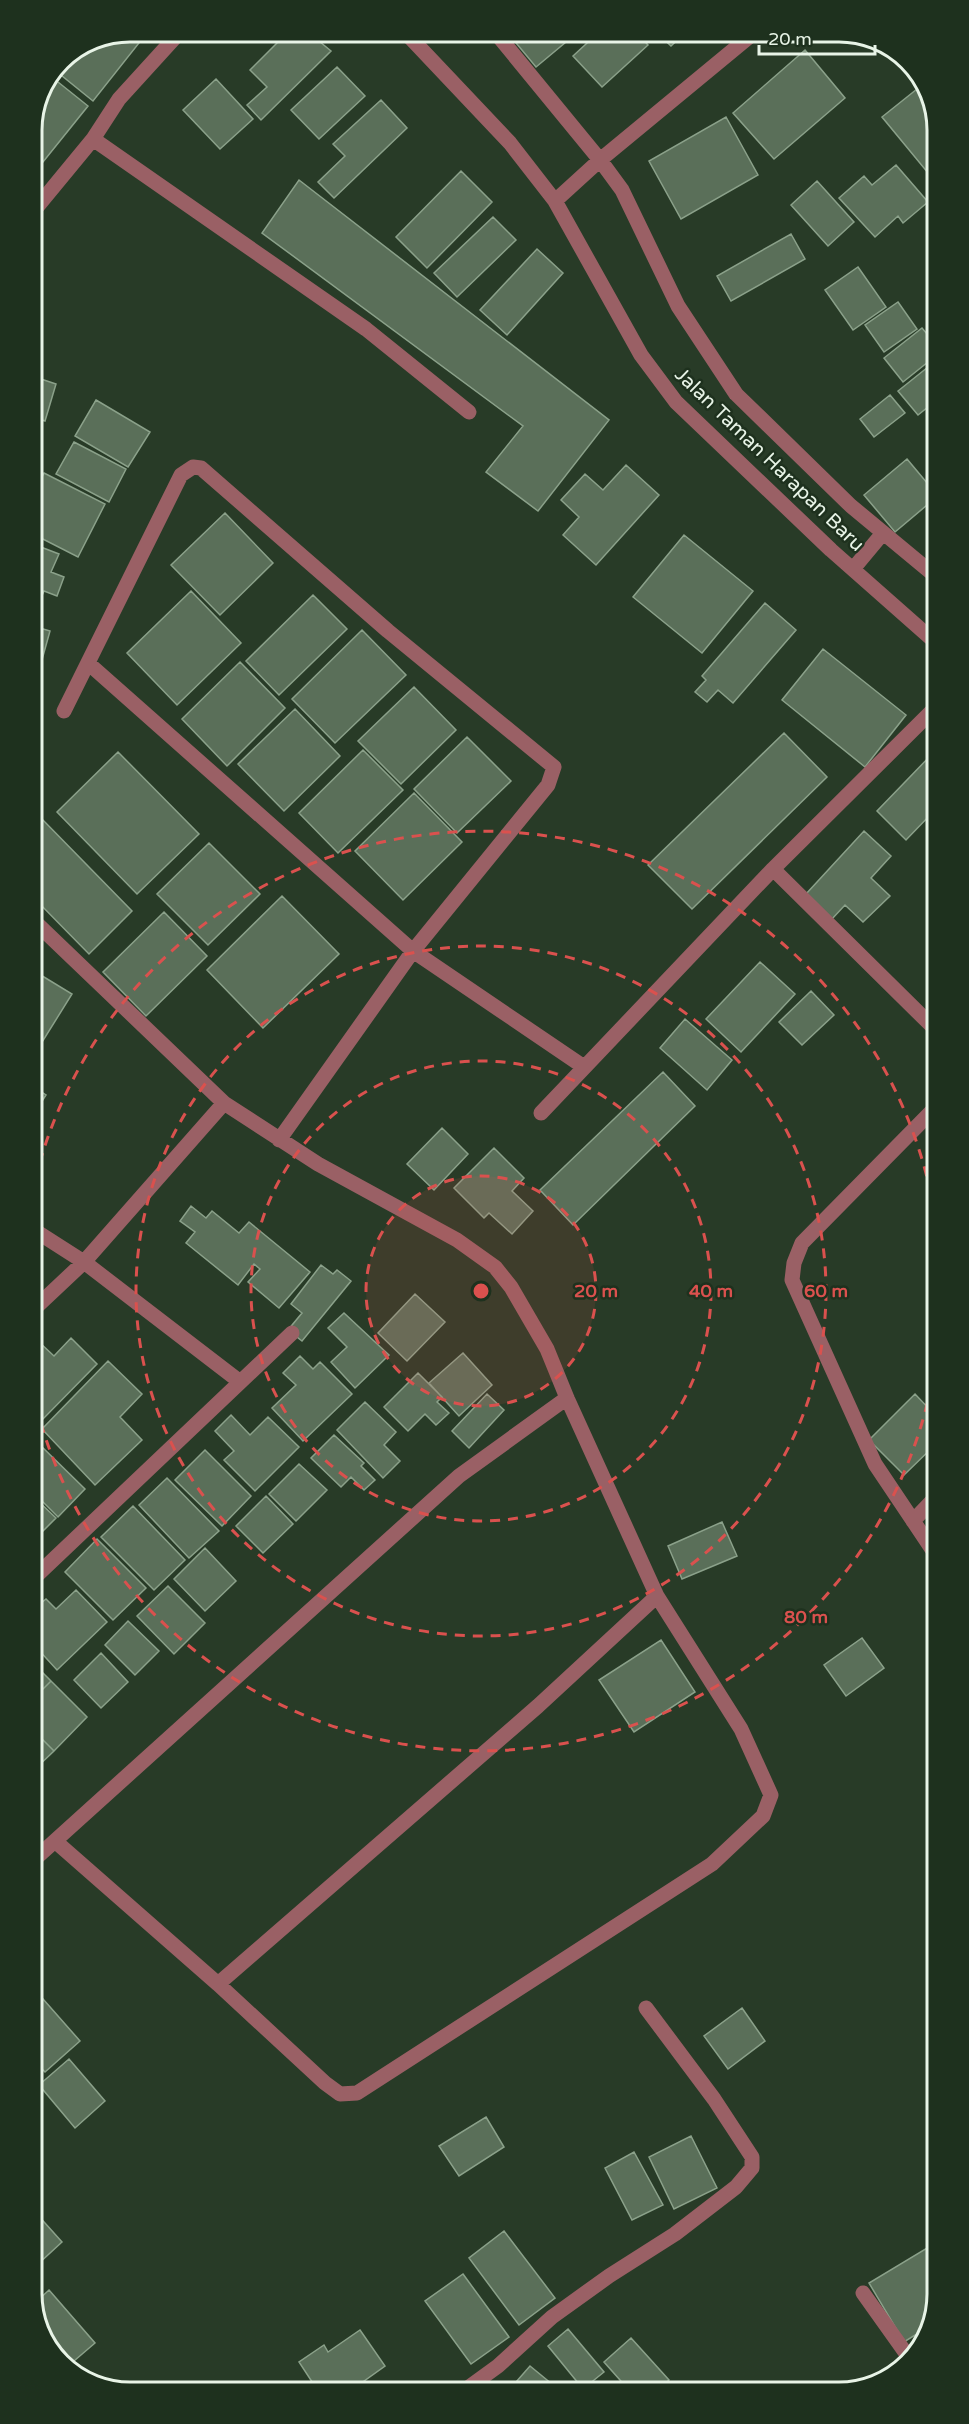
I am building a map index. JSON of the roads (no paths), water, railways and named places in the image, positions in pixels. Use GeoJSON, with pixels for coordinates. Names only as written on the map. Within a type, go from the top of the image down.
{"type":"FeatureCollection","features":[{"type":"Feature","properties":{"kind":"street"},"geometry":{"type":"LineString","coordinates":[[42,201],[93,139],[119,99],[171,42]]}},
{"type":"Feature","properties":{"kind":"street","name":"Jalan Taman Harapan Baru"},"geometry":{"type":"LineString","coordinates":[[414,42],[510,143],[555,201],[641,355],[676,402],[853,569],[927,635]]}},
{"type":"Feature","properties":{"kind":"street","name":"Jalan Taman Harapan Baru"},"geometry":{"type":"LineString","coordinates":[[503,42],[622,190],[678,306],[736,394],[813,471],[927,569]]}},
{"type":"Feature","properties":{"kind":"street"},"geometry":{"type":"LineString","coordinates":[[555,201],[600,160],[743,42]]}},
{"type":"Feature","properties":{"kind":"street"},"geometry":{"type":"LineString","coordinates":[[93,139],[366,329],[469,412]]}},
{"type":"Feature","properties":{"kind":"street"},"geometry":{"type":"LineString","coordinates":[[64,711],[181,475],[193,467],[201,468],[388,631],[550,761],[554,774],[548,785],[413,951],[279,1140]]}},
{"type":"Feature","properties":{"kind":"street"},"geometry":{"type":"LineString","coordinates":[[853,569],[883,532]]}},
{"type":"Feature","properties":{"kind":"street"},"geometry":{"type":"LineString","coordinates":[[88,663],[413,951],[584,1067]]}},
{"type":"Feature","properties":{"kind":"street"},"geometry":{"type":"LineString","coordinates":[[541,1113],[773,869],[927,716]]}},
{"type":"Feature","properties":{"kind":"street"},"geometry":{"type":"LineString","coordinates":[[773,869],[927,1022]]}},
{"type":"Feature","properties":{"kind":"street"},"geometry":{"type":"LineString","coordinates":[[42,929],[224,1103],[279,1140],[457,1240],[495,1268],[511,1287],[547,1349],[657,1596],[741,1729],[771,1795],[763,1816],[712,1864],[357,2093],[340,2094],[325,2083],[218,1984],[55,1841]]}},
{"type":"Feature","properties":{"kind":"street"},"geometry":{"type":"LineString","coordinates":[[42,1302],[84,1262],[224,1103]]}},
{"type":"Feature","properties":{"kind":"street"},"geometry":{"type":"LineString","coordinates":[[927,1116],[802,1244],[794,1263],[792,1280],[874,1464],[927,1542]]}},
{"type":"Feature","properties":{"kind":"street"},"geometry":{"type":"LineString","coordinates":[[42,1235],[84,1262],[239,1382]]}},
{"type":"Feature","properties":{"kind":"street"},"geometry":{"type":"LineString","coordinates":[[42,1570],[292,1333]]}},
{"type":"Feature","properties":{"kind":"street"},"geometry":{"type":"LineString","coordinates":[[42,1853],[459,1476],[567,1398]]}},
{"type":"Feature","properties":{"kind":"street"},"geometry":{"type":"LineString","coordinates":[[913,1521],[927,1506]]}},
{"type":"Feature","properties":{"kind":"street"},"geometry":{"type":"LineString","coordinates":[[218,1984],[538,1706],[657,1596]]}},
{"type":"Feature","properties":{"kind":"street"},"geometry":{"type":"LineString","coordinates":[[476,2382],[498,2366],[552,2317],[690,2224],[736,2187],[752,2168],[752,2157],[714,2099],[646,2008]]}},
{"type":"Feature","properties":{"kind":"street"},"geometry":{"type":"LineString","coordinates":[[863,2293],[905,2352]]}}]}
